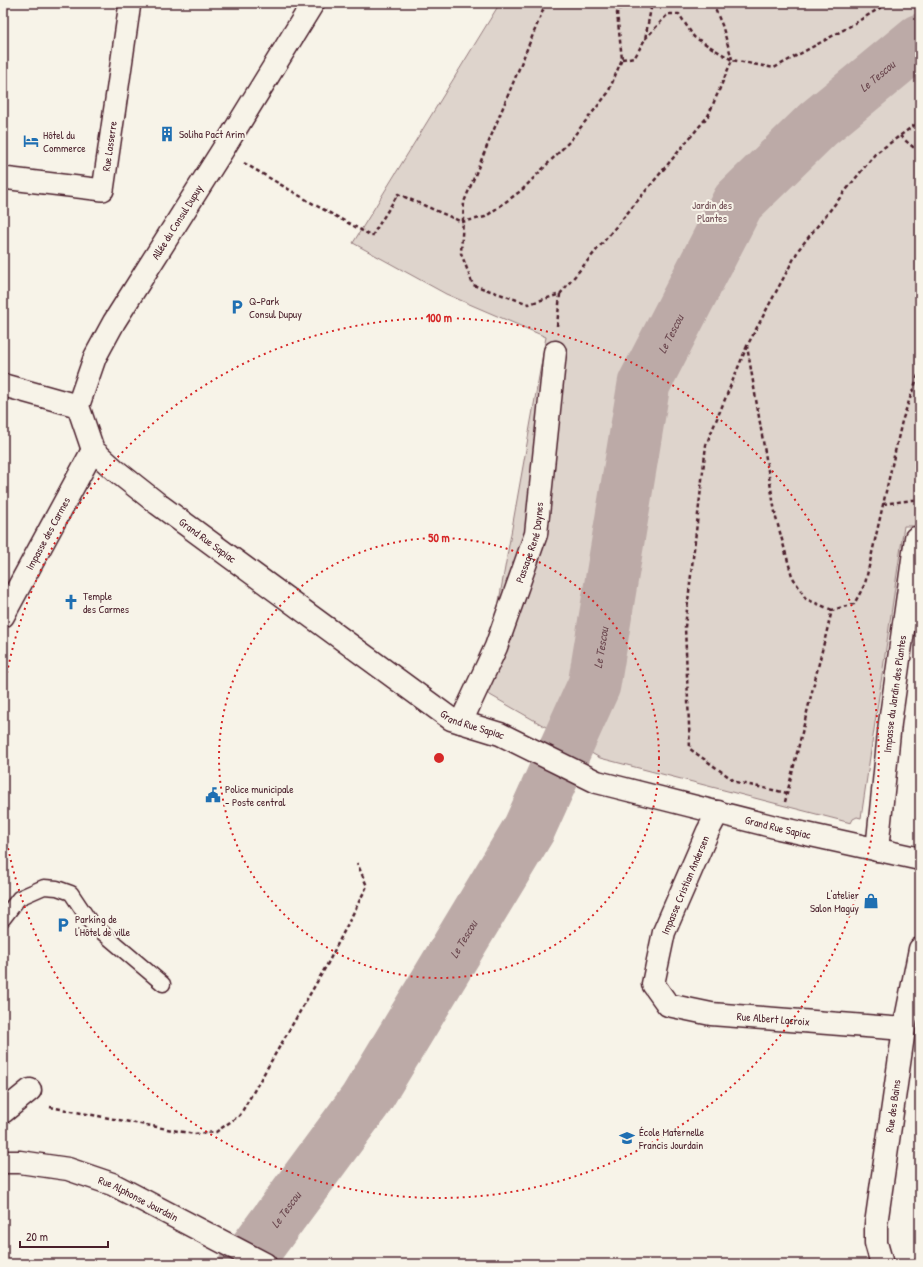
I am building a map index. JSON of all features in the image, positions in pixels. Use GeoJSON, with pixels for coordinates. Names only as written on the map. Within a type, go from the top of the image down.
{"type":"FeatureCollection","features":[{"type":"Feature","properties":{"kind":"street","name":"Rue Lasserre"},"geometry":{"type":"LineString","coordinates":[[3,178],[104,190],[130,3]]}},
{"type":"Feature","properties":{"kind":"street","name":"Allée du Consul Dupuy"},"geometry":{"type":"LineString","coordinates":[[78,406],[95,357],[114,322],[313,3]]}},
{"type":"Feature","properties":{"kind":"street","name":"Passage René Daynes"},"geometry":{"type":"LineString","coordinates":[[461,722],[496,647],[536,534],[554,352]]}},
{"type":"Feature","properties":{"kind":"street"},"geometry":{"type":"LineString","coordinates":[[3,385],[78,406],[93,450]]}},
{"type":"Feature","properties":{"kind":"street","name":"Grand Rue Sapiac"},"geometry":{"type":"LineString","coordinates":[[93,450],[115,470],[158,504],[451,719],[500,734],[597,782],[779,828],[920,859]]}},
{"type":"Feature","properties":{"kind":"street","name":"Impasse des Carmes"},"geometry":{"type":"LineString","coordinates":[[3,616],[93,450]]}},
{"type":"Feature","properties":{"kind":"street","name":"Impasse du Jardin des Plantes"},"geometry":{"type":"LineString","coordinates":[[877,850],[890,723],[916,538]]}},
{"type":"Feature","properties":{"kind":"street","name":"Impasse Cristian Andersen"},"geometry":{"type":"LineString","coordinates":[[653,984],[664,932],[708,831],[718,812]]}},
{"type":"Feature","properties":{"kind":"street","name":"Rue des Bains"},"geometry":{"type":"LineString","coordinates":[[882,1264],[876,1243],[876,1224],[904,1029],[920,948]]}},
{"type":"Feature","properties":{"kind":"street","name":"Rue Albert Lacroix"},"geometry":{"type":"LineString","coordinates":[[653,984],[668,1005],[710,1014],[904,1029]]}},
{"type":"Feature","properties":{"kind":"street"},"geometry":{"type":"LineString","coordinates":[[3,1101],[30,1090],[3,1112]]}},
{"type":"Feature","properties":{"kind":"street","name":"Rue Alphonse Jourdain"},"geometry":{"type":"LineString","coordinates":[[3,1162],[20,1162],[68,1169],[112,1184],[265,1264]]}},
{"type":"Feature","properties":{"kind":"lane"},"geometry":{"type":"LineString","coordinates":[[3,919],[19,898],[44,887],[58,888],[71,893],[91,924],[163,984]]}},
{"type":"Feature","properties":{"kind":"path"},"geometry":{"type":"LineString","coordinates":[[546,3],[464,202],[462,222],[461,253],[473,285],[529,304],[560,294],[708,116],[732,60],[722,25],[715,9],[716,3]]}},
{"type":"Feature","properties":{"kind":"path"},"geometry":{"type":"LineString","coordinates":[[222,151],[372,236],[398,194],[462,222],[484,217],[522,190],[569,142],[608,93],[622,59],[617,14],[623,3]]}},
{"type":"Feature","properties":{"kind":"path"},"geometry":{"type":"LineString","coordinates":[[645,39],[652,3]]}},
{"type":"Feature","properties":{"kind":"path"},"geometry":{"type":"LineString","coordinates":[[875,3],[878,9]]}},
{"type":"Feature","properties":{"kind":"path"},"geometry":{"type":"LineString","coordinates":[[622,59],[635,56],[645,39],[668,14],[679,14],[694,37],[732,60],[774,68],[888,3]]}},
{"type":"Feature","properties":{"kind":"path"},"geometry":{"type":"LineString","coordinates":[[787,793],[736,782],[690,750],[685,627],[706,445],[747,346],[799,249],[876,154],[920,121]]}},
{"type":"Feature","properties":{"kind":"path"},"geometry":{"type":"LineString","coordinates":[[900,136],[913,148],[920,147]]}},
{"type":"Feature","properties":{"kind":"path"},"geometry":{"type":"LineString","coordinates":[[554,352],[560,294]]}},
{"type":"Feature","properties":{"kind":"path"},"geometry":{"type":"LineString","coordinates":[[747,346],[776,518],[792,576],[806,599],[832,610],[854,604],[865,584],[902,421],[920,370]]}},
{"type":"Feature","properties":{"kind":"path"},"geometry":{"type":"LineString","coordinates":[[883,504],[920,499]]}},
{"type":"Feature","properties":{"kind":"path"},"geometry":{"type":"LineString","coordinates":[[779,828],[832,610]]}},
{"type":"Feature","properties":{"kind":"path"},"geometry":{"type":"LineString","coordinates":[[47,1106],[194,1134],[216,1132],[240,1115],[328,963],[367,886],[357,863]]}},
{"type":"Feature","properties":{"kind":"green space","name":"Jardin des Plantes"},"geometry":{"type":"Polygon","coordinates":[[[500,3],[920,3],[920,526],[904,526],[861,818],[857,817],[853,819],[851,823],[600,758],[483,691],[546,337],[446,294],[353,243],[500,3]]]}},
{"type":"Feature","properties":{"kind":"waterway","name":"Le Tescou"},"geometry":{"type":"LineString","coordinates":[[245,1264],[365,1101],[529,829],[594,685],[644,384],[738,202],[818,124],[920,40]]}},
{"type":"Feature","properties":{"kind":"place","name":"Soliha Pact Arim"},"geometry":{"type":"Point","coordinates":[167,134]}},
{"type":"Feature","properties":{"kind":"place","name":"Hôtel du Commerce"},"geometry":{"type":"Point","coordinates":[31,141]}},
{"type":"Feature","properties":{"kind":"place","name":"Q-Park Consul Dupuy"},"geometry":{"type":"Point","coordinates":[237,307]}},
{"type":"Feature","properties":{"kind":"place","name":"Temple des Carmes"},"geometry":{"type":"Point","coordinates":[71,602]}},
{"type":"Feature","properties":{"kind":"place","name":"Police municipale - Poste central"},"geometry":{"type":"Point","coordinates":[213,795]}},
{"type":"Feature","properties":{"kind":"place","name":"L'atelier Salon Maguy"},"geometry":{"type":"Point","coordinates":[871,901]}},
{"type":"Feature","properties":{"kind":"place","name":"Parking de l'Hôtel de ville"},"geometry":{"type":"Point","coordinates":[63,925]}},
{"type":"Feature","properties":{"kind":"place","name":"École Maternelle Francis Jourdain"},"geometry":{"type":"Point","coordinates":[627,1138]}}]}
